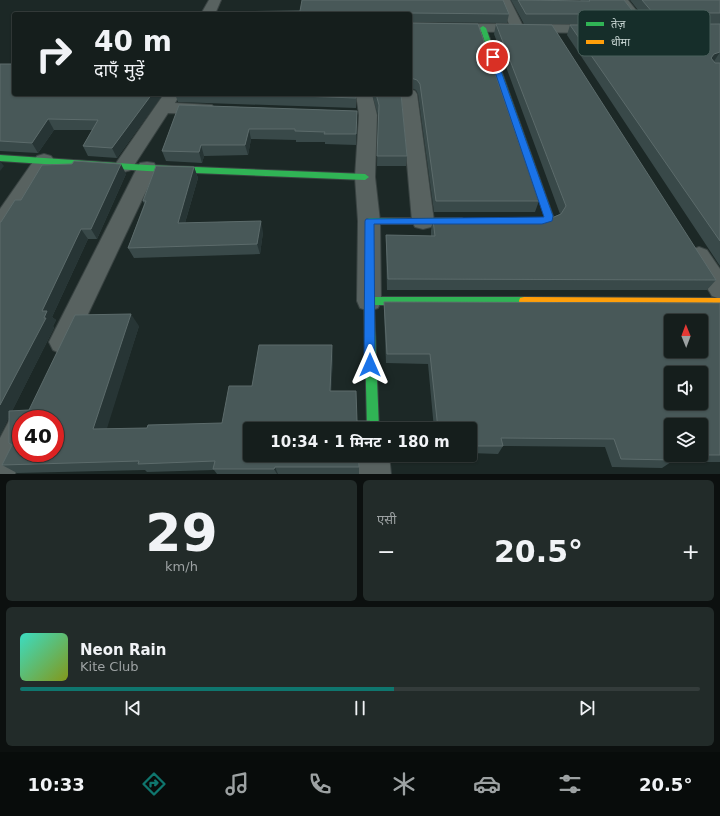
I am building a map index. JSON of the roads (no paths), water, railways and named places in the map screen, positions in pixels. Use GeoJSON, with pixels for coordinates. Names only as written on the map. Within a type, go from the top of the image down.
{"type":"FeatureCollection","features":[{"type":"Feature","properties":{"kind":"street"},"geometry":{"type":"LineString","coordinates":[[209,12],[215,0]]}},
{"type":"Feature","properties":{"kind":"street"},"geometry":{"type":"LineString","coordinates":[[504,0],[518,29]]}},
{"type":"Feature","properties":{"kind":"street"},"geometry":{"type":"LineString","coordinates":[[621,0],[629,10]]}},
{"type":"Feature","properties":{"kind":"street"},"geometry":{"type":"LineString","coordinates":[[412,27],[518,29],[558,37],[578,34]]}},
{"type":"Feature","properties":{"kind":"street"},"geometry":{"type":"LineString","coordinates":[[483,28],[549,216],[546,220],[510,221]]}},
{"type":"Feature","properties":{"kind":"street"},"geometry":{"type":"LineString","coordinates":[[364,96],[360,115],[369,221],[370,365],[373,422]]}},
{"type":"Feature","properties":{"kind":"street"},"geometry":{"type":"LineString","coordinates":[[409,96],[423,221]]}},
{"type":"Feature","properties":{"kind":"street"},"geometry":{"type":"LineString","coordinates":[[53,362],[135,167],[168,101],[219,110]]}},
{"type":"Feature","properties":{"kind":"street"},"geometry":{"type":"LineString","coordinates":[[0,158],[135,167],[365,177]]}},
{"type":"Feature","properties":{"kind":"street"},"geometry":{"type":"LineString","coordinates":[[0,226],[44,160]]}},
{"type":"Feature","properties":{"kind":"street"},"geometry":{"type":"LineString","coordinates":[[369,221],[470,221]]}},
{"type":"Feature","properties":{"kind":"street"},"geometry":{"type":"LineString","coordinates":[[691,243],[720,289]]}},
{"type":"Feature","properties":{"kind":"street"},"geometry":{"type":"LineString","coordinates":[[369,301],[720,302]]}},
{"type":"Feature","properties":{"kind":"street"},"geometry":{"type":"LineString","coordinates":[[0,471],[12,446]]}},
{"type":"Feature","properties":{"kind":"street"},"geometry":{"type":"LineString","coordinates":[[374,462],[375,474]]}}]}
